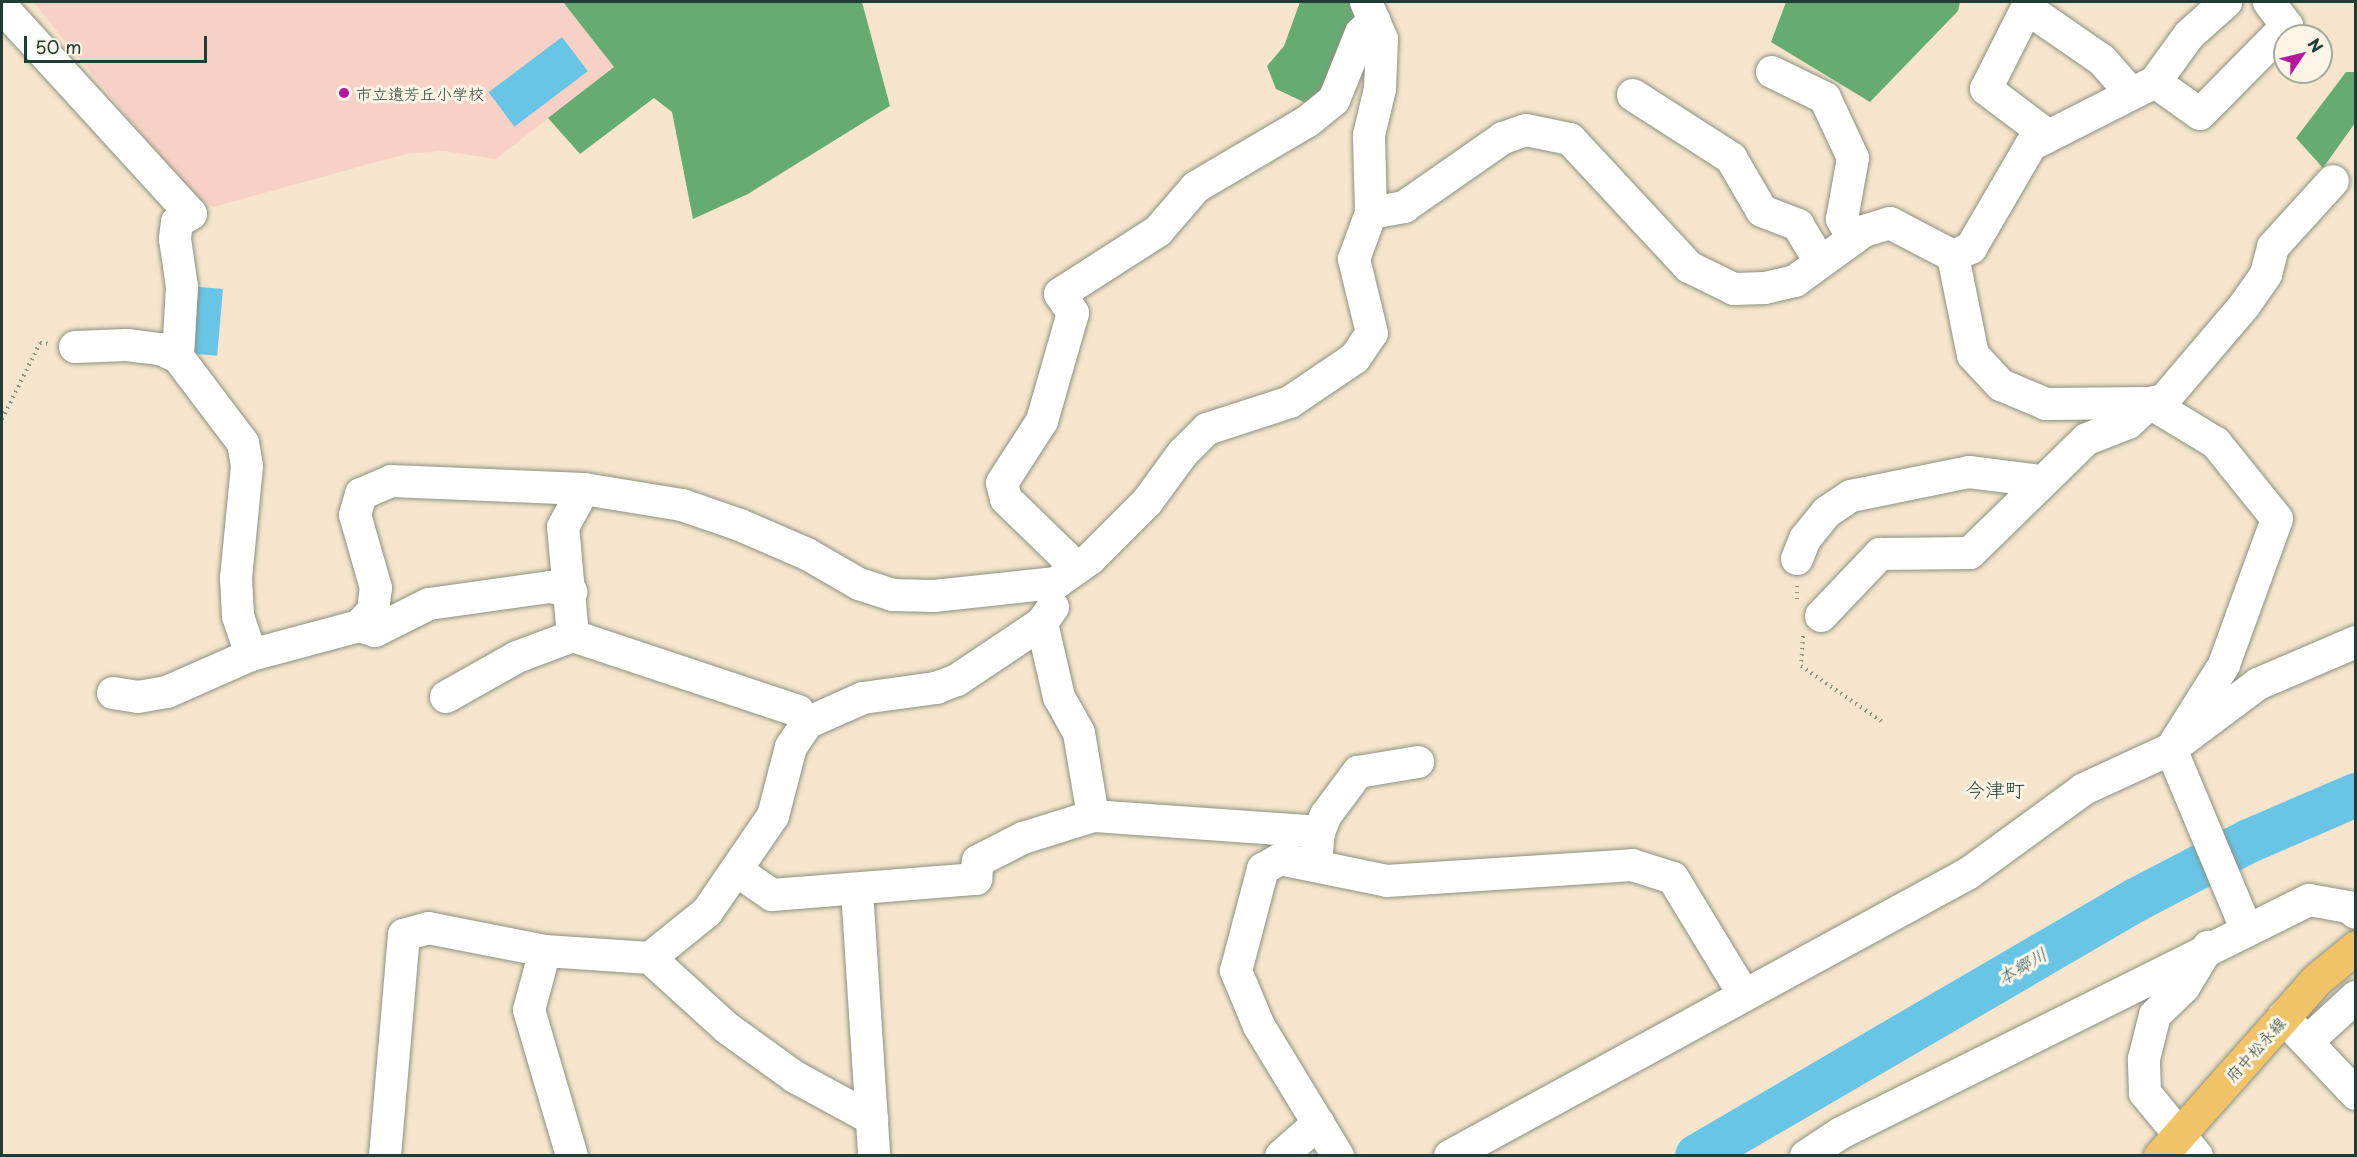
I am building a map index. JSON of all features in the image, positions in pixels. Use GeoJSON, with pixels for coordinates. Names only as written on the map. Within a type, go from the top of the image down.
{"type":"FeatureCollection","features":[{"type":"Feature","properties":{"kind":"main road","name":"府中松永線"},"geometry":{"type":"LineString","coordinates":[[2178,1148],[2283,1017],[2316,980],[2355,947]]}},
{"type":"Feature","properties":{"kind":"street"},"geometry":{"type":"LineString","coordinates":[[1953,256],[1971,248],[2031,145],[2143,88],[2189,35],[2226,2]]}},
{"type":"Feature","properties":{"kind":"street"},"geometry":{"type":"LineString","coordinates":[[2047,135],[1986,89],[2029,5],[2143,88],[2200,114],[2287,26],[2269,2]]}},
{"type":"Feature","properties":{"kind":"street"},"geometry":{"type":"LineString","coordinates":[[2,7],[191,214],[177,222],[175,239],[182,287],[178,357]]}},
{"type":"Feature","properties":{"kind":"street"},"geometry":{"type":"LineString","coordinates":[[113,693],[138,696],[167,692],[251,655],[359,626],[373,611],[376,588],[355,515],[361,494],[391,481],[412,479],[584,489],[682,505],[740,525],[807,554],[859,584],[892,595],[934,596],[1066,576],[1147,502],[1183,453],[1207,429],[1290,402],[1355,358],[1372,333],[1354,260],[1371,213],[1369,135],[1380,89],[1382,39],[1371,11]]}},
{"type":"Feature","properties":{"kind":"street"},"geometry":{"type":"LineString","coordinates":[[650,958],[706,912],[773,816],[791,747],[807,723],[863,698],[936,688],[957,680],[1042,623],[1063,593],[1066,576],[1006,499],[1002,483],[1042,422],[1073,313],[1060,294],[1158,231],[1196,187],[1308,121],[1334,100],[1371,11]]}},
{"type":"Feature","properties":{"kind":"street"},"geometry":{"type":"LineString","coordinates":[[1772,72],[1825,98],[1853,158],[1842,219],[1853,239]]}},
{"type":"Feature","properties":{"kind":"street"},"geometry":{"type":"LineString","coordinates":[[1633,95],[1731,158],[1762,211],[1798,225],[1820,262]]}},
{"type":"Feature","properties":{"kind":"street"},"geometry":{"type":"LineString","coordinates":[[1371,213],[1404,207],[1503,138],[1527,130],[1570,139],[1689,267],[1734,289],[1766,288],[1795,281],[1853,239],[1890,223],[1953,256]]}},
{"type":"Feature","properties":{"kind":"street"},"geometry":{"type":"LineString","coordinates":[[1953,256],[1972,355],[2001,385],[2046,404],[2150,403],[2164,400],[2244,306],[2266,274],[2273,247],[2333,181]]}},
{"type":"Feature","properties":{"kind":"street"},"geometry":{"type":"LineString","coordinates":[[75,347],[127,345],[160,349],[178,357],[243,443],[247,466],[236,578],[238,616],[251,655]]}},
{"type":"Feature","properties":{"kind":"street"},"geometry":{"type":"LineString","coordinates":[[1821,615],[1880,554],[1970,553],[2041,481],[2087,439],[2128,423],[2150,403]]}},
{"type":"Feature","properties":{"kind":"street"},"geometry":{"type":"LineString","coordinates":[[2150,403],[2216,443],[2277,519],[2224,665],[2177,763],[2241,917]]}},
{"type":"Feature","properties":{"kind":"street"},"geometry":{"type":"LineString","coordinates":[[1797,559],[1805,539],[1827,512],[1851,496],[1969,472],[2041,481]]}},
{"type":"Feature","properties":{"kind":"street"},"geometry":{"type":"LineString","coordinates":[[573,636],[571,592],[563,527],[584,489]]}},
{"type":"Feature","properties":{"kind":"street"},"geometry":{"type":"LineString","coordinates":[[359,626],[375,631],[429,604],[550,586],[571,592]]}},
{"type":"Feature","properties":{"kind":"street"},"geometry":{"type":"LineString","coordinates":[[1042,623],[1059,697],[1079,733],[1093,816]]}},
{"type":"Feature","properties":{"kind":"street"},"geometry":{"type":"LineString","coordinates":[[446,697],[517,657],[573,636],[798,711],[807,723]]}},
{"type":"Feature","properties":{"kind":"street"},"geometry":{"type":"LineString","coordinates":[[1450,1155],[1969,873],[2084,789],[2177,763],[2258,684],[2355,642]]}},
{"type":"Feature","properties":{"kind":"street"},"geometry":{"type":"LineString","coordinates":[[1315,866],[1319,832],[1326,815],[1358,772],[1418,762]]}},
{"type":"Feature","properties":{"kind":"street"},"geometry":{"type":"LineString","coordinates":[[735,870],[772,895],[976,879],[978,861],[1023,838],[1093,816],[1319,832]]}},
{"type":"Feature","properties":{"kind":"street"},"geometry":{"type":"LineString","coordinates":[[1338,1155],[1259,1026],[1236,970],[1263,869],[1280,859],[1387,881],[1632,865],[1673,878],[1744,995]]}},
{"type":"Feature","properties":{"kind":"street"},"geometry":{"type":"LineString","coordinates":[[857,890],[874,1155]]}},
{"type":"Feature","properties":{"kind":"street"},"geometry":{"type":"LineString","coordinates":[[2178,1148],[2145,1093],[2144,1059],[2155,1015],[2184,987],[2209,947],[2241,917],[2309,900],[2348,907],[2355,913]]}},
{"type":"Feature","properties":{"kind":"street"},"geometry":{"type":"LineString","coordinates":[[385,1155],[404,934],[428,928],[544,951],[650,958],[727,1028],[795,1077],[872,1119]]}},
{"type":"Feature","properties":{"kind":"street"},"geometry":{"type":"LineString","coordinates":[[1806,1155],[1841,1133],[2209,947]]}},
{"type":"Feature","properties":{"kind":"street"},"geometry":{"type":"LineString","coordinates":[[544,951],[529,1010],[573,1155]]}},
{"type":"Feature","properties":{"kind":"street"},"geometry":{"type":"LineString","coordinates":[[2307,1042],[2355,997]]}},
{"type":"Feature","properties":{"kind":"street"},"geometry":{"type":"LineString","coordinates":[[2283,1017],[2355,1094]]}},
{"type":"Feature","properties":{"kind":"street"},"geometry":{"type":"LineString","coordinates":[[1281,1155],[1319,1123]]}},
{"type":"Feature","properties":{"kind":"path"},"geometry":{"type":"LineString","coordinates":[[2,419],[40,343],[75,347]]}},
{"type":"Feature","properties":{"kind":"path"},"geometry":{"type":"LineString","coordinates":[[1821,615],[1803,634],[1801,666],[1884,723]]}},
{"type":"Feature","properties":{"kind":"shaded area","name":"市立遺芳丘小学校"},"geometry":{"type":"Polygon","coordinates":[[[33,2],[563,2],[614,67],[496,159],[444,151],[406,154],[213,207],[191,194],[33,2]]]}},
{"type":"Feature","properties":{"kind":"green space"},"geometry":{"type":"Polygon","coordinates":[[[563,2],[862,2],[890,106],[748,194],[693,219],[672,112],[654,98],[580,154],[548,118],[614,67],[563,2]]]}},
{"type":"Feature","properties":{"kind":"green space"},"geometry":{"type":"Polygon","coordinates":[[[1300,2],[1359,2],[1328,87],[1306,103],[1276,89],[1267,66],[1284,46],[1300,2]]]}},
{"type":"Feature","properties":{"kind":"green space"},"geometry":{"type":"Polygon","coordinates":[[[1786,2],[1960,2],[1958,11],[1870,102],[1771,42],[1786,2]]]}},
{"type":"Feature","properties":{"kind":"green space"},"geometry":{"type":"Polygon","coordinates":[[[2346,72],[2355,72],[2355,123],[2323,168],[2296,138],[2346,72]]]}},
{"type":"Feature","properties":{"kind":"water"},"geometry":{"type":"Polygon","coordinates":[[[562,37],[588,71],[514,127],[489,92],[562,37]]]}},
{"type":"Feature","properties":{"kind":"water"},"geometry":{"type":"Polygon","coordinates":[[[194,286],[223,289],[217,356],[188,353],[194,286]]]}},
{"type":"Feature","properties":{"kind":"waterway","name":"本郷川"},"geometry":{"type":"LineString","coordinates":[[1697,1156],[2136,900],[2249,841],[2356,795]]}},
{"type":"Feature","properties":{"kind":"place","name":"市立遺芳丘小学校"},"geometry":{"type":"Point","coordinates":[344,93]}},
{"type":"Feature","properties":{"kind":"district","name":"今津町"},"geometry":{"type":"Point","coordinates":[1995,789]}}]}
